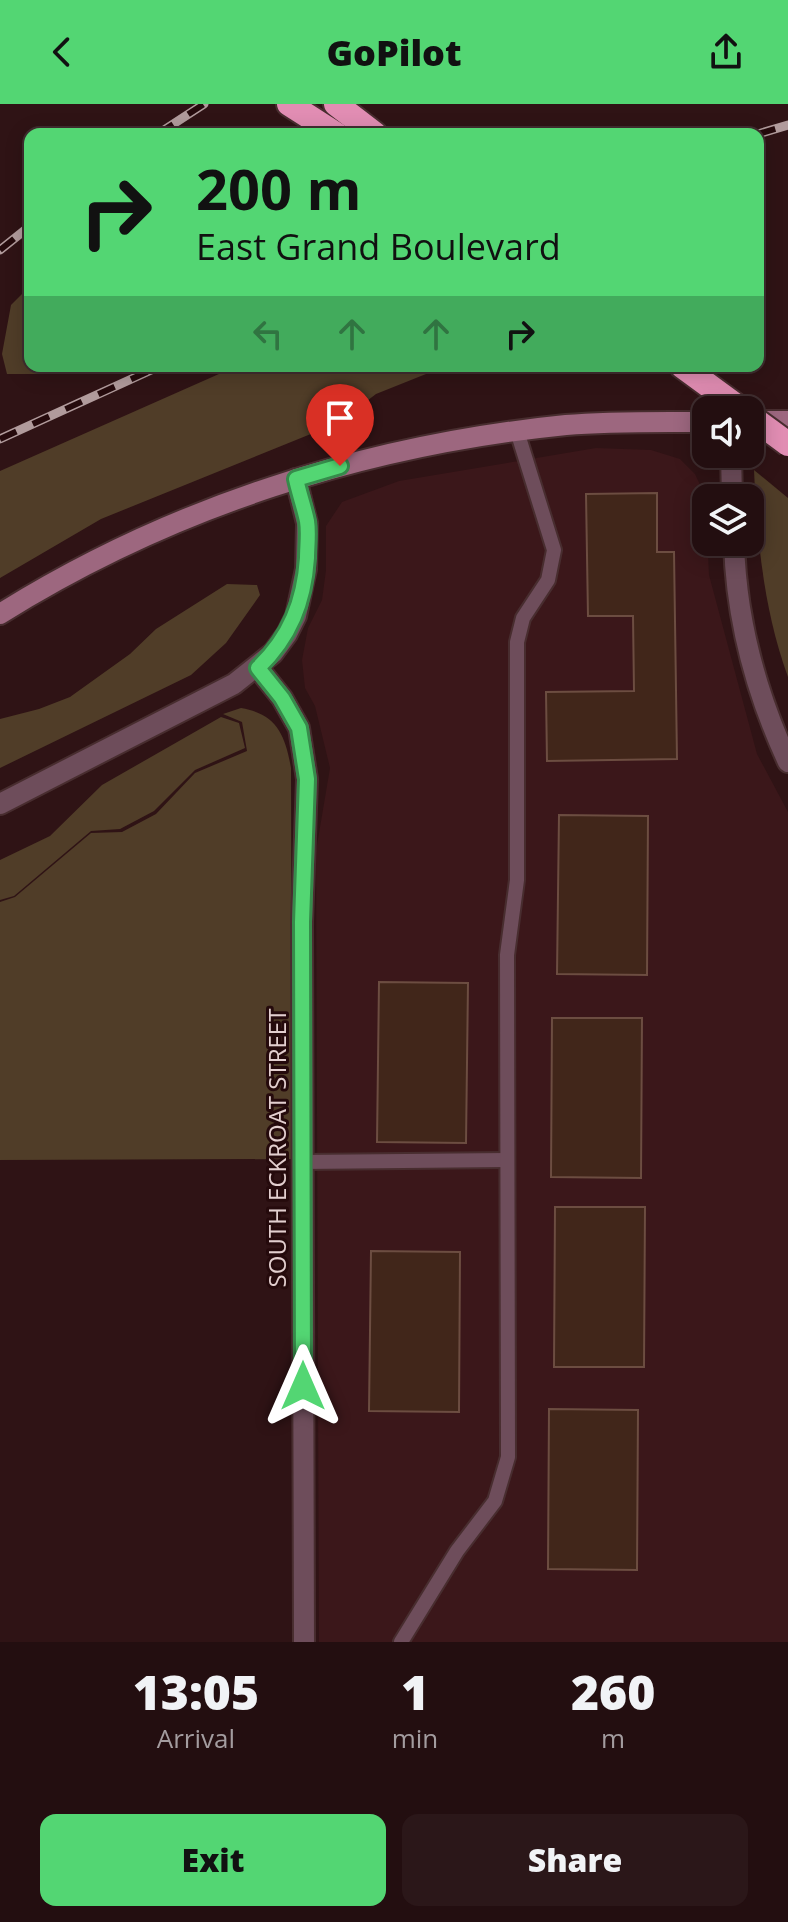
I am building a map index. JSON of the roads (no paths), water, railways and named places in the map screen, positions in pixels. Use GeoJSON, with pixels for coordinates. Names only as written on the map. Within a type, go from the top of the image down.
{"type":"FeatureCollection","features":[{"type":"Feature","properties":{"kind":"highway"},"geometry":{"type":"LineString","coordinates":[[289,104],[327,128]]}},
{"type":"Feature","properties":{"kind":"highway"},"geometry":{"type":"LineString","coordinates":[[336,104],[367,128]]}},
{"type":"Feature","properties":{"kind":"highway"},"geometry":{"type":"LineString","coordinates":[[690,372],[723,396]]}},
{"type":"Feature","properties":{"kind":"highway"},"geometry":{"type":"LineString","coordinates":[[764,428],[788,444]]}},
{"type":"Feature","properties":{"kind":"main road"},"geometry":{"type":"LineString","coordinates":[[764,420],[788,421]]}},
{"type":"Feature","properties":{"kind":"main road"},"geometry":{"type":"LineString","coordinates":[[0,614],[54,580],[150,533],[296,479],[363,459],[446,441],[570,425],[692,422]]}},
{"type":"Feature","properties":{"kind":"street"},"geometry":{"type":"LineString","coordinates":[[0,804],[234,684],[258,668],[273,653],[287,634],[300,600],[306,569],[307,523],[296,479]]}},
{"type":"Feature","properties":{"kind":"street"},"geometry":{"type":"LineString","coordinates":[[735,556],[739,601],[750,656],[775,735],[788,762]]}},
{"type":"Feature","properties":{"kind":"street","name":"SOUTH ECKROAT STREET"},"geometry":{"type":"LineString","coordinates":[[258,668],[282,698],[299,728],[307,779],[302,922],[304,1642]]}},
{"type":"Feature","properties":{"kind":"lane"},"geometry":{"type":"LineString","coordinates":[[401,1642],[457,1551],[495,1501],[508,1457],[507,955],[517,880],[517,642],[523,618],[548,580],[554,550],[517,431]]}},
{"type":"Feature","properties":{"kind":"lane"},"geometry":{"type":"LineString","coordinates":[[302,1162],[507,1160]]}},
{"type":"Feature","properties":{"kind":"railway"},"geometry":{"type":"LineString","coordinates":[[167,128],[204,104]]}},
{"type":"Feature","properties":{"kind":"railway"},"geometry":{"type":"LineString","coordinates":[[764,132],[788,125]]}},
{"type":"Feature","properties":{"kind":"railway"},"geometry":{"type":"LineString","coordinates":[[0,250],[24,231]]}},
{"type":"Feature","properties":{"kind":"railway"},"geometry":{"type":"LineString","coordinates":[[0,439],[147,372]]}}]}
